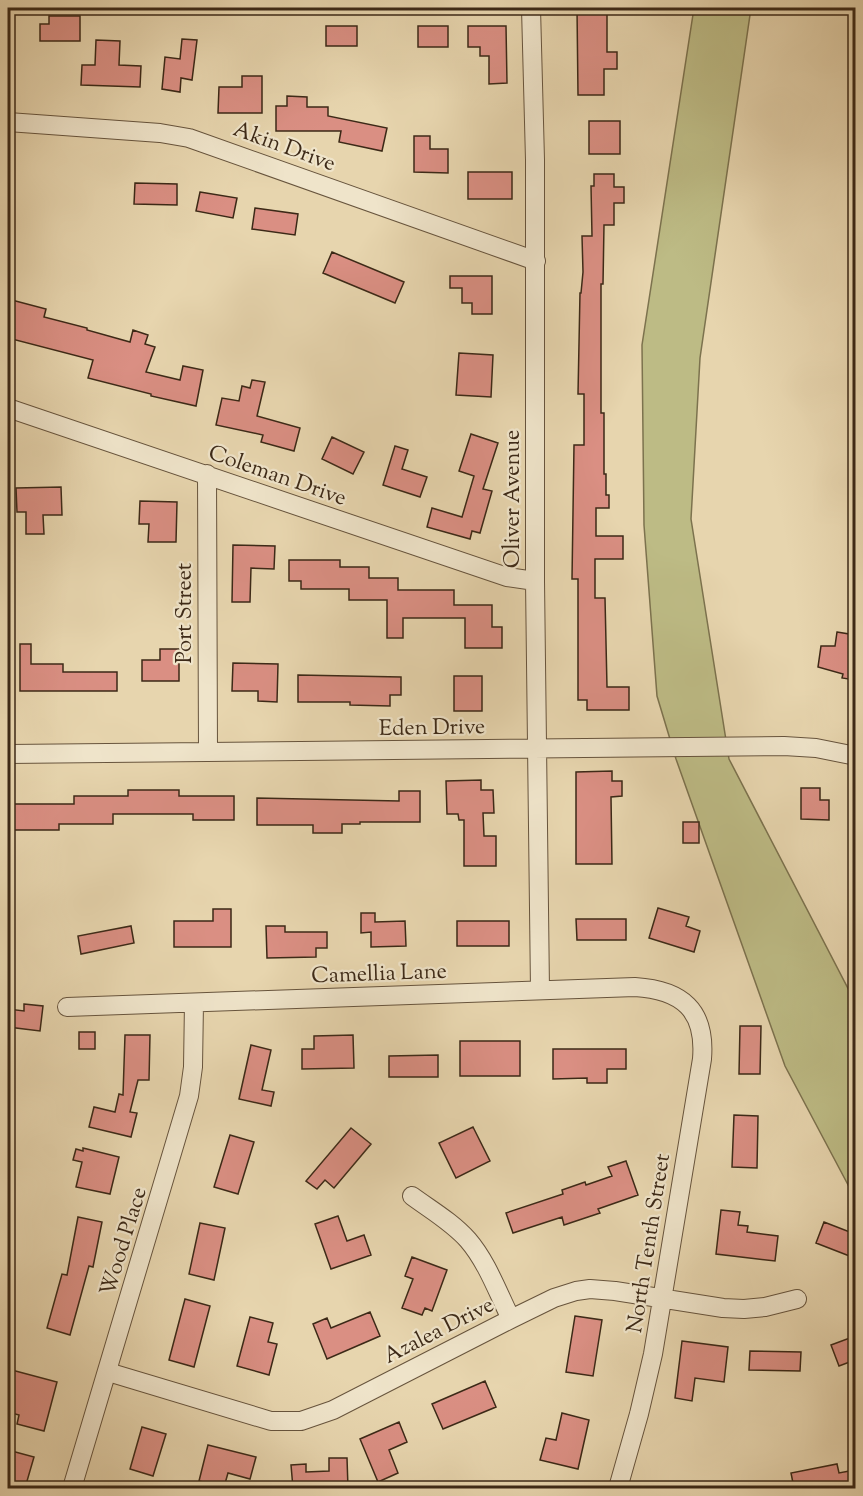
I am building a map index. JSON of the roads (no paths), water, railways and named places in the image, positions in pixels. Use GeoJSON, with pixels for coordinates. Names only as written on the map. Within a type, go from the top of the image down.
{"type":"FeatureCollection","features":[{"type":"Feature","properties":{"kind":"street","name":"Oliver Avenue"},"geometry":{"type":"LineString","coordinates":[[531,8],[536,261],[535,581],[540,990]]}},
{"type":"Feature","properties":{"kind":"street","name":"Akin Drive"},"geometry":{"type":"LineString","coordinates":[[8,122],[160,133],[189,138],[536,261]]}},
{"type":"Feature","properties":{"kind":"street","name":"Coleman Drive"},"geometry":{"type":"LineString","coordinates":[[8,408],[507,577],[535,581]]}},
{"type":"Feature","properties":{"kind":"street","name":"Port Street"},"geometry":{"type":"LineString","coordinates":[[207,474],[208,752]]}},
{"type":"Feature","properties":{"kind":"street","name":"Eden Drive"},"geometry":{"type":"LineString","coordinates":[[8,754],[784,746],[816,748],[855,756]]}},
{"type":"Feature","properties":{"kind":"street","name":"Camellia Lane"},"geometry":{"type":"LineString","coordinates":[[67,1007],[646,988],[672,994],[689,1006]]}},
{"type":"Feature","properties":{"kind":"street","name":"Wood Place"},"geometry":{"type":"LineString","coordinates":[[72,1488],[189,1096],[193,1067],[194,1003]]}},
{"type":"Feature","properties":{"kind":"street","name":"North Tenth Street"},"geometry":{"type":"LineString","coordinates":[[618,1488],[642,1404],[653,1354],[702,1059],[703,1041],[699,1023],[689,1006]]}},
{"type":"Feature","properties":{"kind":"street"},"geometry":{"type":"LineString","coordinates":[[412,1196],[447,1221],[468,1240],[478,1254],[511,1319]]}},
{"type":"Feature","properties":{"kind":"street","name":"Azalea Drive"},"geometry":{"type":"LineString","coordinates":[[108,1372],[267,1420],[296,1422],[333,1410],[554,1298],[583,1289],[598,1289],[744,1309],[765,1307],[797,1299]]}}]}
